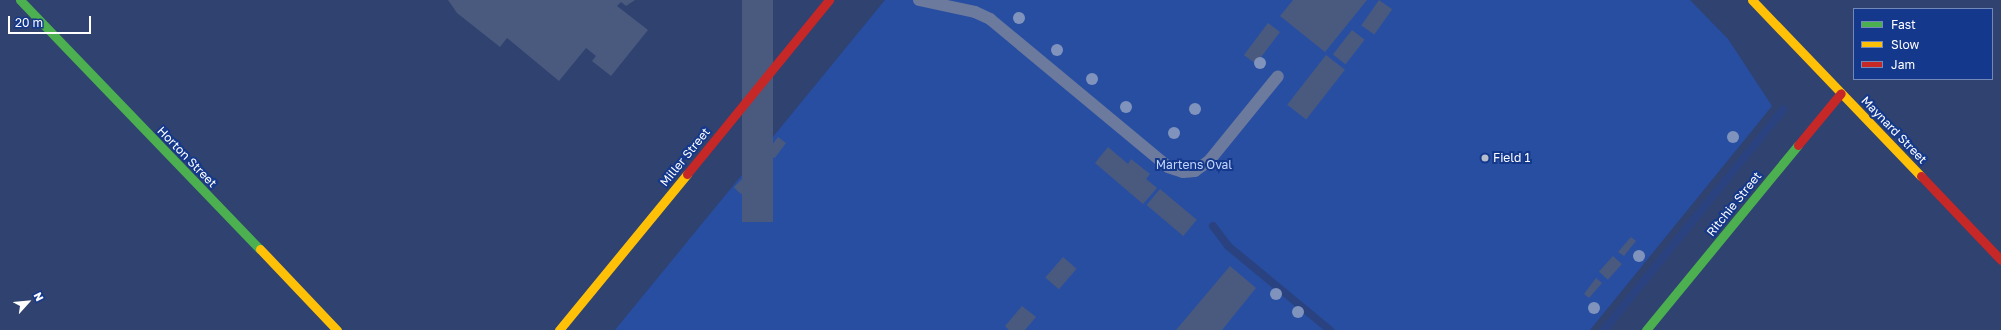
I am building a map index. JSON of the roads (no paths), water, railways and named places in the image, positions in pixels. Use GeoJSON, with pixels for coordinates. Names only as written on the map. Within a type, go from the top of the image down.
{"type":"FeatureCollection","features":[{"type":"Feature","properties":{"kind":"street","name":"Horton Street"},"geometry":{"type":"LineString","coordinates":[[20,0],[337,330]]}},
{"type":"Feature","properties":{"kind":"street","name":"Miller Street"},"geometry":{"type":"LineString","coordinates":[[559,330],[829,0]]}},
{"type":"Feature","properties":{"kind":"street","name":"Maynard Street"},"geometry":{"type":"LineString","coordinates":[[1752,0],[2001,260]]}},
{"type":"Feature","properties":{"kind":"street","name":"Ritchie Street"},"geometry":{"type":"LineString","coordinates":[[1646,330],[1841,93]]}},
{"type":"Feature","properties":{"kind":"lane"},"geometry":{"type":"LineString","coordinates":[[919,0],[975,12],[990,19],[1168,167],[1183,172],[1196,171],[1209,161],[1278,76]]}},
{"type":"Feature","properties":{"kind":"waterway"},"geometry":{"type":"LineString","coordinates":[[1604,330],[1783,110]]}},
{"type":"Feature","properties":{"kind":"waterway"},"geometry":{"type":"LineString","coordinates":[[1213,226],[1228,246],[1330,330]]}},
{"type":"Feature","properties":{"kind":"place","name":"Field 1"},"geometry":{"type":"Point","coordinates":[1485,158]}},
{"type":"Feature","properties":{"kind":"park label","name":"Martens Oval"},"geometry":{"type":"Point","coordinates":[1194,165]}}]}
